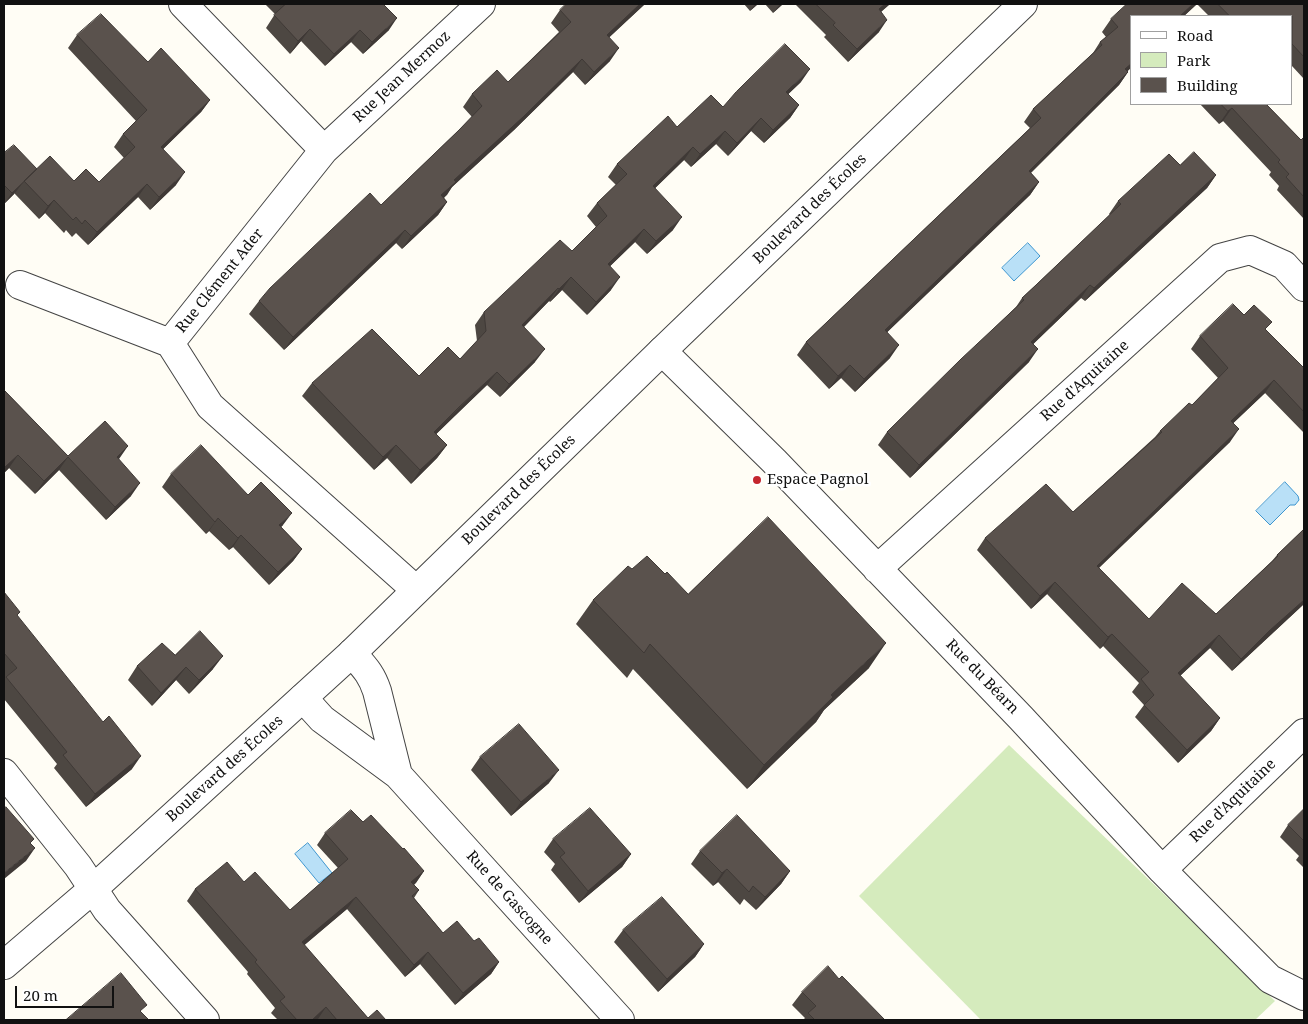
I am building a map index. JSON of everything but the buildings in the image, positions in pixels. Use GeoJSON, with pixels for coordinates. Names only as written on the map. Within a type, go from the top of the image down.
{"type":"FeatureCollection","features":[{"type":"Feature","properties":{"kind":"street"},"geometry":{"type":"LineString","coordinates":[[183,4],[324,150]]}},
{"type":"Feature","properties":{"kind":"street","name":"Rue Jean Mermoz"},"geometry":{"type":"LineString","coordinates":[[324,150],[481,4]]}},
{"type":"Feature","properties":{"kind":"street","name":"Boulevard des Écoles"},"geometry":{"type":"LineString","coordinates":[[4,965],[93,889],[352,653],[662,351],[1023,4]]}},
{"type":"Feature","properties":{"kind":"street","name":"Rue Clément Ader"},"geometry":{"type":"LineString","coordinates":[[324,150],[170,343],[210,406],[416,590]]}},
{"type":"Feature","properties":{"kind":"street","name":"Rue d'Aquitaine"},"geometry":{"type":"LineString","coordinates":[[877,569],[1220,258],[1250,250],[1284,265],[1304,287]]}},
{"type":"Feature","properties":{"kind":"street"},"geometry":{"type":"LineString","coordinates":[[20,285],[170,343]]}},
{"type":"Feature","properties":{"kind":"street","name":"Rue du Béarn"},"geometry":{"type":"LineString","coordinates":[[662,351],[774,461],[1021,718],[1162,870],[1270,979],[1304,996]]}},
{"type":"Feature","properties":{"kind":"street","name":"Rue de Gascogne"},"geometry":{"type":"LineString","coordinates":[[352,653],[370,674],[374,682],[398,776]]}},
{"type":"Feature","properties":{"kind":"street","name":"Rue de Gascogne"},"geometry":{"type":"LineString","coordinates":[[303,698],[322,719],[398,776],[620,1020]]}},
{"type":"Feature","properties":{"kind":"street","name":"Rue d'Aquitaine"},"geometry":{"type":"LineString","coordinates":[[1162,870],[1304,733]]}},
{"type":"Feature","properties":{"kind":"street"},"geometry":{"type":"LineString","coordinates":[[4,773],[78,866],[107,910],[205,1020]]}},
{"type":"Feature","properties":{"kind":"green space"},"geometry":{"type":"Polygon","coordinates":[[[1009,745],[1275,1001],[1255,1020],[981,1020],[859,896],[1009,745]]]}},
{"type":"Feature","properties":{"kind":"water"},"geometry":{"type":"Polygon","coordinates":[[[1028,243],[1040,256],[1014,281],[1002,268],[1028,243]]]}},
{"type":"Feature","properties":{"kind":"water"},"geometry":{"type":"Polygon","coordinates":[[[1285,482],[1298,496],[1299,500],[1295,505],[1290,505],[1270,525],[1256,511],[1285,482]]]}},
{"type":"Feature","properties":{"kind":"water"},"geometry":{"type":"Polygon","coordinates":[[[308,843],[332,873],[319,883],[295,854],[308,843]]]}},
{"type":"Feature","properties":{"kind":"place","name":"Espace Pagnol"},"geometry":{"type":"Point","coordinates":[757,480]}}]}
